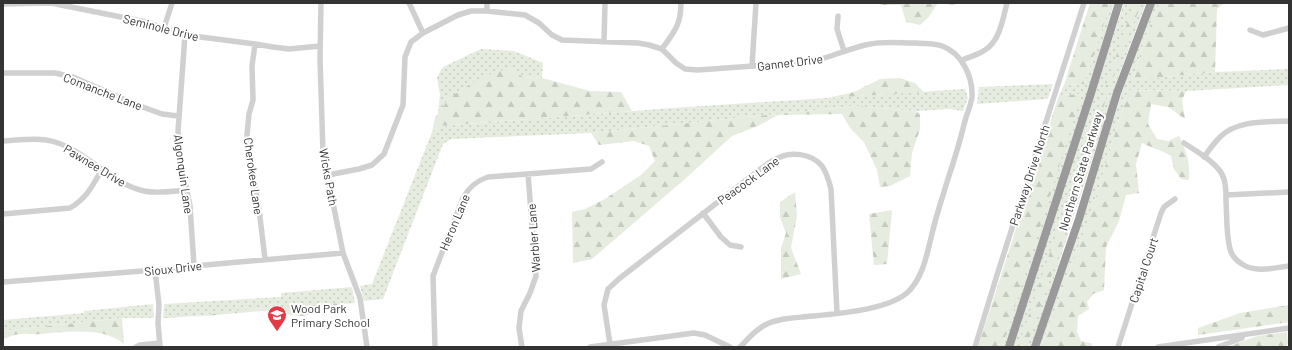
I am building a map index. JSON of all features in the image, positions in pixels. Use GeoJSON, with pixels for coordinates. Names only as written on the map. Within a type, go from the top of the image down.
{"type":"FeatureCollection","features":[{"type":"Feature","properties":{"kind":"highway","name":"Northern State Parkway"},"geometry":{"type":"LineString","coordinates":[[1009,347],[1092,93],[1119,3]]}},
{"type":"Feature","properties":{"kind":"highway","name":"Northern State Parkway"},"geometry":{"type":"LineString","coordinates":[[1035,347],[1079,219],[1116,93],[1151,3]]}},
{"type":"Feature","properties":{"kind":"street","name":"Seminole Drive"},"geometry":{"type":"LineString","coordinates":[[3,4],[51,3],[121,17],[185,35],[289,49],[320,46]]}},
{"type":"Feature","properties":{"kind":"street"},"geometry":{"type":"LineString","coordinates":[[164,28],[172,3]]}},
{"type":"Feature","properties":{"kind":"street","name":"Wicks Path"},"geometry":{"type":"LineString","coordinates":[[321,3],[320,46],[323,153],[343,253],[360,298],[367,347]]}},
{"type":"Feature","properties":{"kind":"street"},"geometry":{"type":"LineString","coordinates":[[409,3],[423,33]]}},
{"type":"Feature","properties":{"kind":"street"},"geometry":{"type":"LineString","coordinates":[[487,3],[487,11]]}},
{"type":"Feature","properties":{"kind":"street"},"geometry":{"type":"LineString","coordinates":[[604,42],[605,3]]}},
{"type":"Feature","properties":{"kind":"street"},"geometry":{"type":"LineString","coordinates":[[662,49],[677,28],[681,12],[681,3]]}},
{"type":"Feature","properties":{"kind":"street"},"geometry":{"type":"LineString","coordinates":[[752,66],[756,3]]}},
{"type":"Feature","properties":{"kind":"street"},"geometry":{"type":"LineString","coordinates":[[740,347],[750,336],[765,325],[780,320],[882,306],[896,300],[910,290],[920,273],[926,258],[939,208],[959,147],[972,98],[970,79],[962,60],[985,50],[993,44],[1007,3]]}},
{"type":"Feature","properties":{"kind":"street","name":"Parkway Drive North"},"geometry":{"type":"LineString","coordinates":[[975,347],[1084,3]]}},
{"type":"Feature","properties":{"kind":"street","name":"Gannet Drive"},"geometry":{"type":"LineString","coordinates":[[328,175],[372,165],[384,154],[403,105],[405,56],[411,42],[423,33],[458,15],[471,11],[525,15],[539,23],[552,35],[562,40],[638,43],[649,45],[662,49],[676,63],[685,69],[698,70],[809,62],[824,59],[871,43],[931,44],[942,46],[962,60]]}},
{"type":"Feature","properties":{"kind":"street"},"geometry":{"type":"LineString","coordinates":[[838,16],[837,29],[844,51]]}},
{"type":"Feature","properties":{"kind":"street"},"geometry":{"type":"LineString","coordinates":[[1250,30],[1263,35],[1289,28]]}},
{"type":"Feature","properties":{"kind":"street","name":"Algonquin Lane"},"geometry":{"type":"LineString","coordinates":[[185,35],[184,63],[178,116],[178,146],[190,206],[194,266]]}},
{"type":"Feature","properties":{"kind":"street","name":"Cherokee Lane"},"geometry":{"type":"LineString","coordinates":[[255,44],[252,66],[253,100],[249,114],[247,135],[259,209],[265,260]]}},
{"type":"Feature","properties":{"kind":"street","name":"Comanche Lane"},"geometry":{"type":"LineString","coordinates":[[3,72],[54,73],[73,77],[143,107],[162,114],[178,116]]}},
{"type":"Feature","properties":{"kind":"street"},"geometry":{"type":"LineString","coordinates":[[1204,157],[1220,136],[1231,129],[1254,123],[1289,121]]}},
{"type":"Feature","properties":{"kind":"street","name":"Pawnee Drive"},"geometry":{"type":"LineString","coordinates":[[3,141],[36,140],[54,142],[87,157],[129,186],[144,191],[160,193],[187,190]]}},
{"type":"Feature","properties":{"kind":"street"},"geometry":{"type":"LineString","coordinates":[[1184,143],[1204,157],[1221,172],[1225,182],[1231,254],[1238,262],[1250,268],[1260,269],[1289,266]]}},
{"type":"Feature","properties":{"kind":"street","name":"Peacock Lane"},"geometry":{"type":"LineString","coordinates":[[610,344],[604,305],[608,289],[703,213],[775,159],[785,155],[801,154],[813,158],[822,166],[828,178],[831,189],[837,313]]}},
{"type":"Feature","properties":{"kind":"street","name":"Heron Lane"},"geometry":{"type":"LineString","coordinates":[[435,347],[433,276],[463,198],[469,188],[480,179],[488,177],[591,169],[602,162]]}},
{"type":"Feature","properties":{"kind":"street"},"geometry":{"type":"LineString","coordinates":[[3,214],[70,208],[79,203],[89,191],[102,168]]}},
{"type":"Feature","properties":{"kind":"street","name":"Warbler Lane"},"geometry":{"type":"LineString","coordinates":[[522,347],[519,328],[521,311],[536,276],[528,174]]}},
{"type":"Feature","properties":{"kind":"street"},"geometry":{"type":"LineString","coordinates":[[1226,196],[1289,192]]}},
{"type":"Feature","properties":{"kind":"street","name":"Capital Court"},"geometry":{"type":"LineString","coordinates":[[1118,347],[1164,207],[1175,199]]}},
{"type":"Feature","properties":{"kind":"street"},"geometry":{"type":"LineString","coordinates":[[703,213],[721,237],[730,245],[741,247]]}},
{"type":"Feature","properties":{"kind":"street","name":"Sioux Drive"},"geometry":{"type":"LineString","coordinates":[[3,282],[343,253]]}},
{"type":"Feature","properties":{"kind":"street"},"geometry":{"type":"LineString","coordinates":[[136,347],[140,345],[160,345],[158,322],[159,305],[155,270]]}},
{"type":"Feature","properties":{"kind":"street"},"geometry":{"type":"LineString","coordinates":[[1158,347],[1204,344],[1289,328]]}},
{"type":"Feature","properties":{"kind":"street"},"geometry":{"type":"LineString","coordinates":[[590,347],[694,333],[704,335],[730,347]]}},
{"type":"Feature","properties":{"kind":"street"},"geometry":{"type":"LineString","coordinates":[[1218,347],[1255,334]]}},
{"type":"Feature","properties":{"kind":"green space"},"geometry":{"type":"Polygon","coordinates":[[[880,3],[938,3],[928,18],[920,25],[906,22],[901,5],[881,5],[880,3]]]}},
{"type":"Feature","properties":{"kind":"green space"},"geometry":{"type":"Polygon","coordinates":[[[938,3],[958,3],[954,5],[938,3]]]}},
{"type":"Feature","properties":{"kind":"green space"},"geometry":{"type":"Polygon","coordinates":[[[1090,3],[1111,3],[1084,84],[1064,85],[1090,3]]]}},
{"type":"Feature","properties":{"kind":"green space"},"geometry":{"type":"Polygon","coordinates":[[[1111,3],[1114,3],[1086,99],[1006,347],[1002,347],[1081,94],[1059,95],[1064,85],[1084,84],[1111,3]]]}},
{"type":"Feature","properties":{"kind":"green space"},"geometry":{"type":"Polygon","coordinates":[[[1124,3],[1146,3],[1120,72],[1032,347],[1012,347],[1124,3]]]}},
{"type":"Feature","properties":{"kind":"green space"},"geometry":{"type":"Polygon","coordinates":[[[1134,3],[1142,3],[1124,46],[1104,105],[1057,260],[1026,347],[1018,347],[1134,3]]]}},
{"type":"Feature","properties":{"kind":"green space"},"geometry":{"type":"Polygon","coordinates":[[[1154,3],[1160,3],[1148,30],[1132,80],[1215,72],[1289,69],[1289,85],[1186,91],[1128,90],[1092,210],[1041,347],[1038,347],[1076,236],[1142,30],[1154,3]]]}},
{"type":"Feature","properties":{"kind":"green space"},"geometry":{"type":"Polygon","coordinates":[[[1160,3],[1224,3],[1217,9],[1215,72],[1132,80],[1148,30],[1160,3]]]}},
{"type":"Feature","properties":{"kind":"green space"},"geometry":{"type":"Polygon","coordinates":[[[481,49],[514,51],[543,63],[542,78],[523,77],[510,68],[449,98],[438,114],[440,94],[437,77],[443,67],[481,49]]]}},
{"type":"Feature","properties":{"kind":"green space"},"geometry":{"type":"Polygon","coordinates":[[[510,68],[523,77],[542,78],[590,91],[621,92],[632,111],[439,126],[432,132],[435,118],[449,98],[481,77],[510,68]]]}},
{"type":"Feature","properties":{"kind":"green space"},"geometry":{"type":"Polygon","coordinates":[[[900,78],[915,83],[924,92],[827,98],[854,92],[880,79],[900,78]]]}},
{"type":"Feature","properties":{"kind":"green space"},"geometry":{"type":"Polygon","coordinates":[[[1053,84],[1048,99],[977,104],[979,87],[1053,84]]]}},
{"type":"Feature","properties":{"kind":"green space"},"geometry":{"type":"Polygon","coordinates":[[[965,89],[968,98],[963,111],[950,109],[916,111],[855,106],[591,133],[451,139],[443,144],[383,299],[364,301],[360,286],[372,284],[432,132],[439,126],[672,108],[965,89]]]}},
{"type":"Feature","properties":{"kind":"green space"},"geometry":{"type":"Polygon","coordinates":[[[1128,90],[1186,91],[1182,100],[1185,119],[1168,107],[1151,104],[1148,124],[1157,139],[1168,141],[1179,136],[1187,157],[1189,180],[1181,179],[1174,169],[1171,156],[1142,143],[1136,164],[1139,193],[1126,195],[1119,221],[1106,247],[1104,290],[1093,294],[1087,302],[1089,309],[1078,316],[1077,332],[1081,341],[1093,344],[1089,347],[1041,347],[1092,210],[1128,90]]]}},
{"type":"Feature","properties":{"kind":"green space"},"geometry":{"type":"Polygon","coordinates":[[[1082,94],[1002,347],[978,347],[1059,95],[1082,94]]]}},
{"type":"Feature","properties":{"kind":"green space"},"geometry":{"type":"Polygon","coordinates":[[[855,106],[916,111],[920,115],[920,129],[912,153],[910,176],[890,186],[880,187],[877,170],[864,142],[850,128],[842,114],[778,115],[760,125],[732,136],[685,179],[592,259],[573,263],[572,212],[585,209],[605,199],[641,175],[655,161],[649,146],[634,141],[599,145],[591,133],[855,106]]]}},
{"type":"Feature","properties":{"kind":"green space"},"geometry":{"type":"Polygon","coordinates":[[[795,192],[797,216],[791,248],[801,274],[781,279],[781,248],[786,233],[780,217],[780,202],[795,192]]]}},
{"type":"Feature","properties":{"kind":"green space"},"geometry":{"type":"Polygon","coordinates":[[[892,210],[887,264],[874,265],[869,214],[892,210]]]}},
{"type":"Feature","properties":{"kind":"green space"},"geometry":{"type":"Polygon","coordinates":[[[352,287],[355,303],[163,318],[164,304],[281,297],[281,293],[352,287]]]}},
{"type":"Feature","properties":{"kind":"green space"},"geometry":{"type":"Polygon","coordinates":[[[345,303],[332,309],[304,316],[289,315],[285,309],[192,317],[241,310],[345,303]]]}},
{"type":"Feature","properties":{"kind":"green space"},"geometry":{"type":"Polygon","coordinates":[[[153,304],[154,318],[122,318],[3,331],[3,320],[84,313],[84,311],[153,304]]]}},
{"type":"Feature","properties":{"kind":"green space"},"geometry":{"type":"Polygon","coordinates":[[[1289,305],[1289,322],[1198,335],[1198,328],[1240,313],[1289,305]]]}},
{"type":"Feature","properties":{"kind":"green space"},"geometry":{"type":"Polygon","coordinates":[[[122,318],[124,344],[116,338],[95,332],[19,334],[3,339],[3,331],[122,318]]]}},
{"type":"Feature","properties":{"kind":"green space"},"geometry":{"type":"Polygon","coordinates":[[[1287,332],[1288,343],[1286,347],[1227,347],[1257,336],[1287,332]]]}},
{"type":"Feature","properties":{"kind":"place","name":"Wood Park Primary School"},"geometry":{"type":"Point","coordinates":[277,332]}}]}
